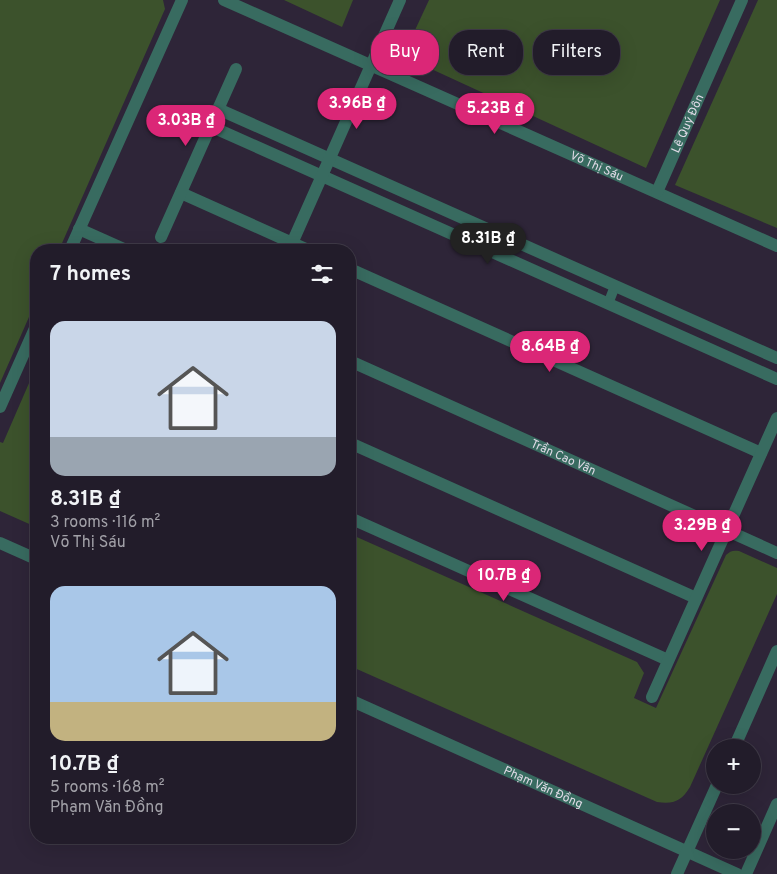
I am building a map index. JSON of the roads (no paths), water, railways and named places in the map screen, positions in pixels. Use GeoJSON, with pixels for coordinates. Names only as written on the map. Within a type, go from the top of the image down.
{"type":"FeatureCollection","features":[{"type":"Feature","properties":{"kind":"street"},"geometry":{"type":"LineString","coordinates":[[74,244],[182,0]]}},
{"type":"Feature","properties":{"kind":"street","name":"Võ Thị Sáu"},"geometry":{"type":"LineString","coordinates":[[224,0],[371,65]]}},
{"type":"Feature","properties":{"kind":"street"},"geometry":{"type":"LineString","coordinates":[[387,30],[400,0]]}},
{"type":"Feature","properties":{"kind":"street","name":"Lê Quý Đôn"},"geometry":{"type":"LineString","coordinates":[[657,192],[742,0]]}},
{"type":"Feature","properties":{"kind":"street"},"geometry":{"type":"LineString","coordinates":[[292,244],[371,65]]}},
{"type":"Feature","properties":{"kind":"street"},"geometry":{"type":"LineString","coordinates":[[161,236],[236,69]]}},
{"type":"Feature","properties":{"kind":"street","name":"Võ Thị Sáu"},"geometry":{"type":"LineString","coordinates":[[394,75],[777,246]]}},
{"type":"Feature","properties":{"kind":"street"},"geometry":{"type":"LineString","coordinates":[[218,109],[777,358]]}},
{"type":"Feature","properties":{"kind":"street"},"geometry":{"type":"LineString","coordinates":[[210,126],[777,379]]}},
{"type":"Feature","properties":{"kind":"street"},"geometry":{"type":"LineString","coordinates":[[181,193],[285,244]]}},
{"type":"Feature","properties":{"kind":"street"},"geometry":{"type":"LineString","coordinates":[[79,229],[113,244]]}},
{"type":"Feature","properties":{"kind":"street"},"geometry":{"type":"LineString","coordinates":[[356,272],[762,453]]}},
{"type":"Feature","properties":{"kind":"street"},"geometry":{"type":"LineString","coordinates":[[0,407],[30,340]]}},
{"type":"Feature","properties":{"kind":"street","name":"Trần Cao Vân"},"geometry":{"type":"LineString","coordinates":[[356,364],[777,553]]}},
{"type":"Feature","properties":{"kind":"street"},"geometry":{"type":"LineString","coordinates":[[652,697],[777,418]]}},
{"type":"Feature","properties":{"kind":"street"},"geometry":{"type":"LineString","coordinates":[[356,446],[696,598]]}},
{"type":"Feature","properties":{"kind":"street"},"geometry":{"type":"LineString","coordinates":[[356,521],[668,660]]}},
{"type":"Feature","properties":{"kind":"street"},"geometry":{"type":"LineString","coordinates":[[0,543],[30,556]]}},
{"type":"Feature","properties":{"kind":"street"},"geometry":{"type":"LineString","coordinates":[[738,739],[777,651]]}},
{"type":"Feature","properties":{"kind":"street","name":"Phạm Văn Đồng"},"geometry":{"type":"LineString","coordinates":[[356,703],[737,874]]}},
{"type":"Feature","properties":{"kind":"street"},"geometry":{"type":"LineString","coordinates":[[677,874],[713,794]]}},
{"type":"Feature","properties":{"kind":"street"},"geometry":{"type":"LineString","coordinates":[[746,874],[777,804]]}},
{"type":"Feature","properties":{"kind":"lane"},"geometry":{"type":"LineString","coordinates":[[472,244],[480,226]]}},
{"type":"Feature","properties":{"kind":"lane"},"geometry":{"type":"LineString","coordinates":[[608,304],[615,286]]}}]}
